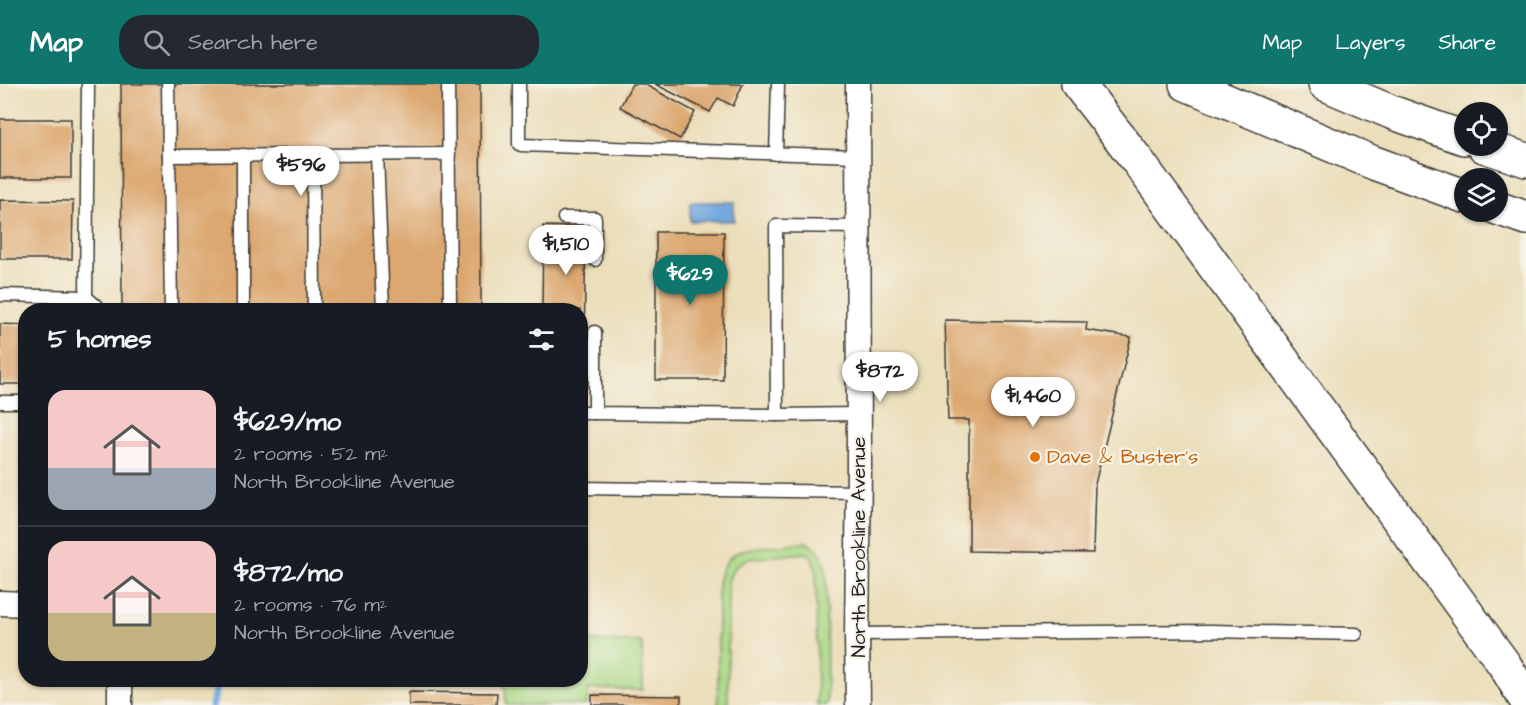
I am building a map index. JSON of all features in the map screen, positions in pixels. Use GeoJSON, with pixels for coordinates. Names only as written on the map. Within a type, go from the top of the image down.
{"type":"FeatureCollection","features":[{"type":"Feature","properties":{"kind":"highway"},"geometry":{"type":"LineString","coordinates":[[1078,84],[1137,160],[1504,664],[1526,700]]}},
{"type":"Feature","properties":{"kind":"highway"},"geometry":{"type":"LineString","coordinates":[[1186,84],[1374,163],[1454,192]]}},
{"type":"Feature","properties":{"kind":"highway"},"geometry":{"type":"LineString","coordinates":[[1325,84],[1391,112],[1454,134]]}},
{"type":"Feature","properties":{"kind":"highway"},"geometry":{"type":"LineString","coordinates":[[1508,154],[1526,160]]}},
{"type":"Feature","properties":{"kind":"highway"},"geometry":{"type":"LineString","coordinates":[[1508,212],[1526,218]]}},
{"type":"Feature","properties":{"kind":"street","name":"North Brookline Avenue"},"geometry":{"type":"LineString","coordinates":[[858,93],[858,705]]}},
{"type":"Feature","properties":{"kind":"street"},"geometry":{"type":"LineString","coordinates":[[0,603],[18,604]]}},
{"type":"Feature","properties":{"kind":"street"},"geometry":{"type":"LineString","coordinates":[[120,687],[120,705]]}},
{"type":"Feature","properties":{"kind":"lane"},"geometry":{"type":"LineString","coordinates":[[86,297],[88,84]]}},
{"type":"Feature","properties":{"kind":"lane"},"geometry":{"type":"LineString","coordinates":[[168,84],[171,303]]}},
{"type":"Feature","properties":{"kind":"lane"},"geometry":{"type":"LineString","coordinates":[[448,84],[450,303]]}},
{"type":"Feature","properties":{"kind":"lane"},"geometry":{"type":"LineString","coordinates":[[519,84],[519,144],[521,145],[858,156]]}},
{"type":"Feature","properties":{"kind":"lane"},"geometry":{"type":"LineString","coordinates":[[776,154],[778,84]]}},
{"type":"Feature","properties":{"kind":"lane"},"geometry":{"type":"LineString","coordinates":[[377,154],[383,303]]}},
{"type":"Feature","properties":{"kind":"lane"},"geometry":{"type":"LineString","coordinates":[[169,156],[449,154]]}},
{"type":"Feature","properties":{"kind":"lane"},"geometry":{"type":"LineString","coordinates":[[243,155],[243,303]]}},
{"type":"Feature","properties":{"kind":"lane"},"geometry":{"type":"LineString","coordinates":[[313,155],[314,303]]}},
{"type":"Feature","properties":{"kind":"lane"},"geometry":{"type":"LineString","coordinates":[[564,218],[595,218],[595,260]]}},
{"type":"Feature","properties":{"kind":"lane"},"geometry":{"type":"LineString","coordinates":[[777,415],[776,226],[858,227]]}},
{"type":"Feature","properties":{"kind":"lane"},"geometry":{"type":"LineString","coordinates":[[0,295],[86,297],[93,303]]}},
{"type":"Feature","properties":{"kind":"lane"},"geometry":{"type":"LineString","coordinates":[[595,413],[596,332]]}},
{"type":"Feature","properties":{"kind":"lane"},"geometry":{"type":"LineString","coordinates":[[0,402],[18,402]]}},
{"type":"Feature","properties":{"kind":"lane"},"geometry":{"type":"LineString","coordinates":[[588,413],[859,414]]}},
{"type":"Feature","properties":{"kind":"lane"},"geometry":{"type":"LineString","coordinates":[[588,488],[859,492]]}},
{"type":"Feature","properties":{"kind":"lane"},"geometry":{"type":"LineString","coordinates":[[857,634],[1211,631],[1356,634]]}},
{"type":"Feature","properties":{"kind":"green space"},"geometry":{"type":"Polygon","coordinates":[[[807,542],[820,553],[826,571],[827,705],[817,705],[816,572],[814,563],[805,553],[747,559],[736,566],[732,572],[728,584],[728,705],[718,705],[718,584],[724,565],[729,558],[742,551],[807,542]]]}},
{"type":"Feature","properties":{"kind":"green space"},"geometry":{"type":"Polygon","coordinates":[[[588,641],[642,642],[643,690],[588,689],[587,705],[506,705],[505,687],[588,687],[588,641]]]}},
{"type":"Feature","properties":{"kind":"water"},"geometry":{"type":"Polygon","coordinates":[[[690,202],[734,202],[734,221],[690,221],[690,202]]]}},
{"type":"Feature","properties":{"kind":"building"},"geometry":{"type":"Polygon","coordinates":[[[121,84],[480,84],[481,303],[122,303],[121,84]]]}},
{"type":"Feature","properties":{"kind":"building"},"geometry":{"type":"Polygon","coordinates":[[[632,84],[644,84],[695,112],[680,139],[620,107],[632,84]]]}},
{"type":"Feature","properties":{"kind":"building"},"geometry":{"type":"Polygon","coordinates":[[[655,84],[743,84],[733,106],[718,98],[710,112],[655,84]]]}},
{"type":"Feature","properties":{"kind":"building"},"geometry":{"type":"Polygon","coordinates":[[[0,119],[71,119],[71,178],[0,178],[0,119]]]}},
{"type":"Feature","properties":{"kind":"building"},"geometry":{"type":"Polygon","coordinates":[[[0,200],[73,201],[72,259],[0,259],[0,200]]]}},
{"type":"Feature","properties":{"kind":"building"},"geometry":{"type":"Polygon","coordinates":[[[543,226],[586,227],[585,303],[542,303],[543,226]]]}},
{"type":"Feature","properties":{"kind":"building"},"geometry":{"type":"Polygon","coordinates":[[[656,232],[724,232],[723,380],[656,380],[656,232]]]}},
{"type":"Feature","properties":{"kind":"building","name":"Dave & Buster's"},"geometry":{"type":"Polygon","coordinates":[[[945,320],[1087,322],[1086,330],[1131,337],[1095,484],[1093,553],[969,551],[969,420],[948,420],[945,320]]]}},
{"type":"Feature","properties":{"kind":"building"},"geometry":{"type":"Polygon","coordinates":[[[0,324],[18,325],[18,384],[0,384],[0,324]]]}},
{"type":"Feature","properties":{"kind":"building"},"geometry":{"type":"Polygon","coordinates":[[[409,692],[497,693],[496,705],[409,705],[409,692]]]}},
{"type":"Feature","properties":{"kind":"building"},"geometry":{"type":"Polygon","coordinates":[[[592,695],[681,696],[681,705],[592,705],[592,695]]]}},
{"type":"Feature","properties":{"kind":"waterway"},"geometry":{"type":"LineString","coordinates":[[212,705],[216,687]]}},
{"type":"Feature","properties":{"kind":"place","name":"Dave & Buster's"},"geometry":{"type":"Point","coordinates":[1035,457]}}]}
